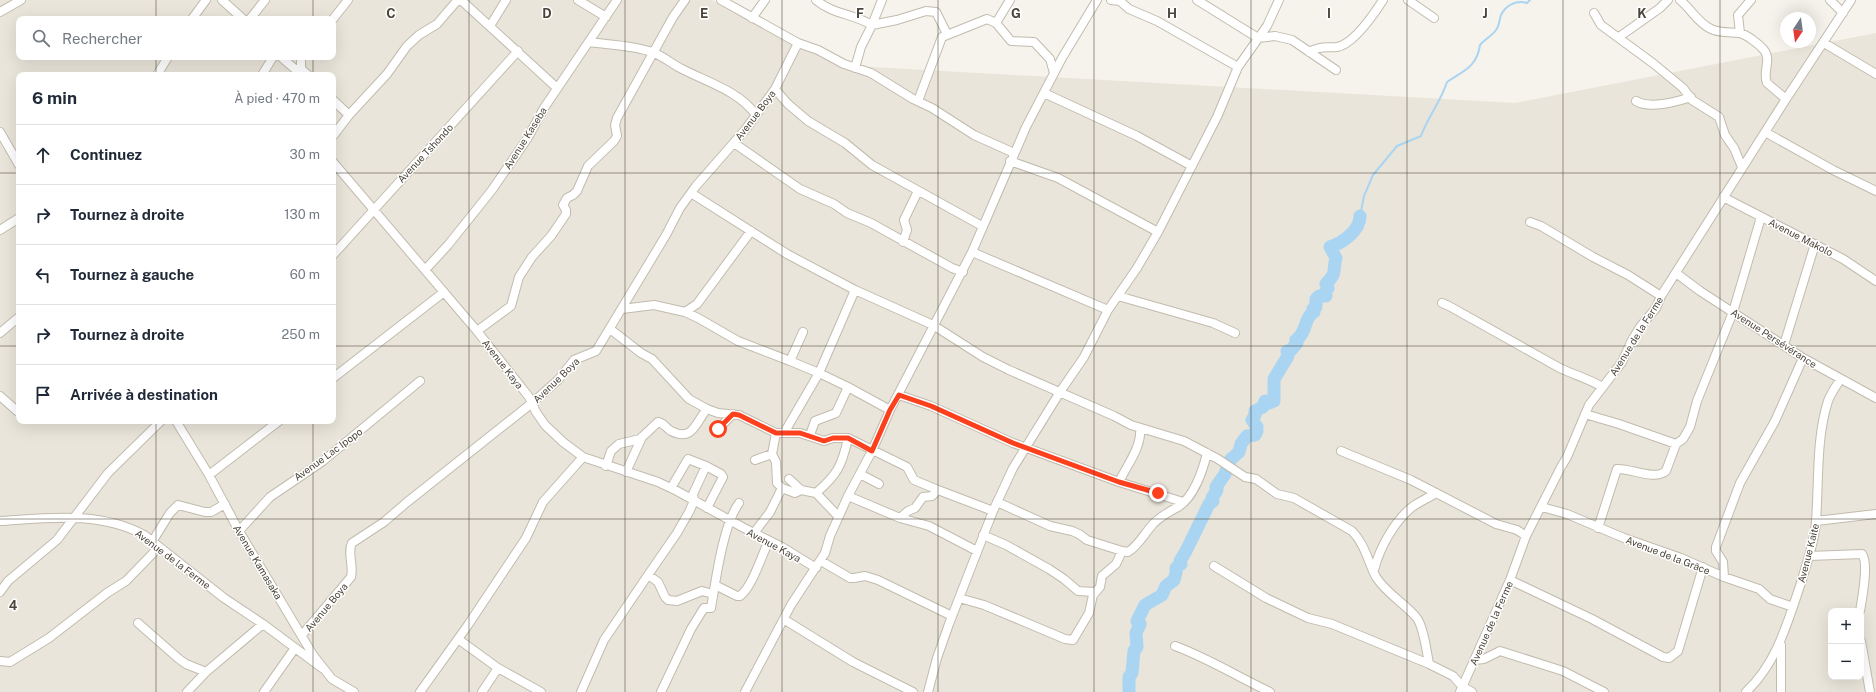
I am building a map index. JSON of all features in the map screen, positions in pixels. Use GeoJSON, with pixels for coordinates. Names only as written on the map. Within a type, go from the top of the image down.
{"type":"FeatureCollection","features":[{"type":"Feature","properties":{"kind":"street"},"geometry":{"type":"LineString","coordinates":[[0,12],[21,0]]}},
{"type":"Feature","properties":{"kind":"street"},"geometry":{"type":"LineString","coordinates":[[194,16],[206,0]]}},
{"type":"Feature","properties":{"kind":"street"},"geometry":{"type":"LineString","coordinates":[[222,0],[240,16]]}},
{"type":"Feature","properties":{"kind":"street"},"geometry":{"type":"LineString","coordinates":[[252,16],[265,0]]}},
{"type":"Feature","properties":{"kind":"street"},"geometry":{"type":"LineString","coordinates":[[335,16],[348,0]]}},
{"type":"Feature","properties":{"kind":"street"},"geometry":{"type":"LineString","coordinates":[[336,132],[349,115],[387,74],[407,46],[444,18],[456,2],[461,0],[557,88]]}},
{"type":"Feature","properties":{"kind":"street"},"geometry":{"type":"LineString","coordinates":[[490,26],[506,0]]}},
{"type":"Feature","properties":{"kind":"street"},"geometry":{"type":"LineString","coordinates":[[578,0],[606,17]]}},
{"type":"Feature","properties":{"kind":"street","name":"Avenue Kaseba"},"geometry":{"type":"LineString","coordinates":[[424,270],[448,245],[492,190],[527,139],[557,88],[617,0]]}},
{"type":"Feature","properties":{"kind":"street"},"geometry":{"type":"LineString","coordinates":[[477,331],[512,306],[519,277],[532,257],[566,214],[566,210],[562,205],[577,191],[588,166],[614,141],[616,136],[615,125],[617,118],[653,53],[685,0]]}},
{"type":"Feature","properties":{"kind":"street"},"geometry":{"type":"LineString","coordinates":[[721,0],[798,43],[818,50],[844,64],[871,73],[1012,157],[1058,178],[1158,232]]}},
{"type":"Feature","properties":{"kind":"street"},"geometry":{"type":"LineString","coordinates":[[752,18],[765,0]]}},
{"type":"Feature","properties":{"kind":"street"},"geometry":{"type":"LineString","coordinates":[[816,0],[826,8],[858,18],[872,25],[897,20],[926,11],[936,12],[947,34]]}},
{"type":"Feature","properties":{"kind":"street"},"geometry":{"type":"LineString","coordinates":[[855,68],[861,47],[882,0]]}},
{"type":"Feature","properties":{"kind":"street"},"geometry":{"type":"LineString","coordinates":[[996,23],[1000,18],[1006,4],[1010,0]]}},
{"type":"Feature","properties":{"kind":"street"},"geometry":{"type":"LineString","coordinates":[[745,692],[798,594],[818,565],[838,516],[872,451],[890,410],[899,395],[933,325],[963,272],[1012,157],[1062,58],[1097,0]]}},
{"type":"Feature","properties":{"kind":"street"},"geometry":{"type":"LineString","coordinates":[[1111,0],[1120,1],[1129,9],[1157,21],[1238,67]]}},
{"type":"Feature","properties":{"kind":"street"},"geometry":{"type":"LineString","coordinates":[[1197,0],[1258,38],[1276,36],[1284,37],[1336,70]]}},
{"type":"Feature","properties":{"kind":"street"},"geometry":{"type":"LineString","coordinates":[[928,692],[937,658],[992,511],[1026,447],[1060,392],[1084,357],[1108,310],[1137,268],[1158,232],[1217,117],[1238,67],[1266,26],[1279,0]]}},
{"type":"Feature","properties":{"kind":"street"},"geometry":{"type":"LineString","coordinates":[[1309,52],[1321,46],[1338,47],[1343,44],[1368,23],[1383,0]]}},
{"type":"Feature","properties":{"kind":"street"},"geometry":{"type":"LineString","coordinates":[[1408,0],[1434,18]]}},
{"type":"Feature","properties":{"kind":"street"},"geometry":{"type":"LineString","coordinates":[[1619,37],[1660,8],[1668,0]]}},
{"type":"Feature","properties":{"kind":"street"},"geometry":{"type":"LineString","coordinates":[[1680,0],[1689,7],[1694,17],[1711,29],[1740,33],[1764,50],[1768,61],[1765,79],[1767,83],[1786,98]]}},
{"type":"Feature","properties":{"kind":"street"},"geometry":{"type":"LineString","coordinates":[[1740,33],[1738,15],[1751,0]]}},
{"type":"Feature","properties":{"kind":"street"},"geometry":{"type":"LineString","coordinates":[[1830,0],[1843,13]]}},
{"type":"Feature","properties":{"kind":"street","name":"Avenue de la Ferme"},"geometry":{"type":"LineString","coordinates":[[1461,689],[1510,580],[1526,536],[1542,507],[1560,467],[1567,457],[1590,405],[1622,362],[1640,327],[1656,308],[1661,296],[1723,197],[1851,0]]}},
{"type":"Feature","properties":{"kind":"street"},"geometry":{"type":"LineString","coordinates":[[1594,13],[1601,25],[1619,37],[1683,88],[1691,97],[1721,119],[1725,135],[1734,148],[1742,167]]}},
{"type":"Feature","properties":{"kind":"street"},"geometry":{"type":"LineString","coordinates":[[918,101],[941,39],[947,34],[987,19],[996,23],[1011,41],[1034,42],[1050,59],[1054,73]]}},
{"type":"Feature","properties":{"kind":"street"},"geometry":{"type":"LineString","coordinates":[[589,42],[629,46],[653,53],[682,69],[708,80],[747,104],[756,115]]}},
{"type":"Feature","properties":{"kind":"street","name":"Avenue Boya"},"geometry":{"type":"LineString","coordinates":[[302,635],[351,577],[353,570],[350,548],[352,543],[384,522],[532,403],[558,380],[574,360],[596,351],[680,208],[734,143],[775,90],[798,43]]}},
{"type":"Feature","properties":{"kind":"street"},"geometry":{"type":"LineString","coordinates":[[1824,43],[1876,74]]}},
{"type":"Feature","properties":{"kind":"street","name":"Avenue Tshondo"},"geometry":{"type":"LineString","coordinates":[[336,252],[518,51]]}},
{"type":"Feature","properties":{"kind":"street"},"geometry":{"type":"LineString","coordinates":[[1050,59],[1062,58]]}},
{"type":"Feature","properties":{"kind":"street"},"geometry":{"type":"LineString","coordinates":[[159,72],[166,60]]}},
{"type":"Feature","properties":{"kind":"street"},"geometry":{"type":"LineString","coordinates":[[264,72],[271,60]]}},
{"type":"Feature","properties":{"kind":"street"},"geometry":{"type":"LineString","coordinates":[[284,60],[295,69],[304,72],[302,60]]}},
{"type":"Feature","properties":{"kind":"street"},"geometry":{"type":"LineString","coordinates":[[775,90],[788,104],[808,121],[845,143],[872,165],[982,226]]}},
{"type":"Feature","properties":{"kind":"street"},"geometry":{"type":"LineString","coordinates":[[1044,93],[1137,136],[1192,166]]}},
{"type":"Feature","properties":{"kind":"street"},"geometry":{"type":"LineString","coordinates":[[1636,101],[1646,106],[1676,103],[1691,97]]}},
{"type":"Feature","properties":{"kind":"street"},"geometry":{"type":"LineString","coordinates":[[336,103],[349,115]]}},
{"type":"Feature","properties":{"kind":"street"},"geometry":{"type":"LineString","coordinates":[[0,132],[16,160]]}},
{"type":"Feature","properties":{"kind":"street"},"geometry":{"type":"LineString","coordinates":[[1765,132],[1833,170],[1876,191]]}},
{"type":"Feature","properties":{"kind":"street"},"geometry":{"type":"LineString","coordinates":[[734,143],[800,189],[829,201],[847,213],[870,223],[952,268],[963,272]]}},
{"type":"Feature","properties":{"kind":"street","name":"Avenue Kaya"},"geometry":{"type":"LineString","coordinates":[[336,166],[477,331],[529,397],[545,425],[582,457],[671,488],[769,541],[818,565],[850,578],[865,576],[878,580],[952,616]]}},
{"type":"Feature","properties":{"kind":"street"},"geometry":{"type":"LineString","coordinates":[[904,242],[907,230],[904,220],[918,191]]}},
{"type":"Feature","properties":{"kind":"street"},"geometry":{"type":"LineString","coordinates":[[691,193],[787,254],[855,290],[933,325],[983,357],[1140,428],[1178,438],[1207,453],[1245,477],[1260,481],[1277,494],[1294,498],[1352,531],[1358,538],[1381,583],[1419,621],[1429,664]]}},
{"type":"Feature","properties":{"kind":"street","name":"Avenue Makolo"},"geometry":{"type":"LineString","coordinates":[[1723,197],[1843,259],[1876,281]]}},
{"type":"Feature","properties":{"kind":"street"},"geometry":{"type":"LineString","coordinates":[[1598,528],[1618,469],[1655,475],[1663,474],[1666,471],[1676,444],[1682,439],[1690,427],[1697,401],[1733,312],[1761,217]]}},
{"type":"Feature","properties":{"kind":"street"},"geometry":{"type":"LineString","coordinates":[[0,230],[16,220]]}},
{"type":"Feature","properties":{"kind":"street"},"geometry":{"type":"LineString","coordinates":[[1530,222],[1541,226],[1628,275],[1661,296]]}},
{"type":"Feature","properties":{"kind":"street"},"geometry":{"type":"LineString","coordinates":[[685,312],[697,304],[751,231]]}},
{"type":"Feature","properties":{"kind":"street"},"geometry":{"type":"LineString","coordinates":[[1784,345],[1815,244]]}},
{"type":"Feature","properties":{"kind":"street"},"geometry":{"type":"LineString","coordinates":[[972,252],[1108,310]]}},
{"type":"Feature","properties":{"kind":"street","name":"Avenue Persévérance"},"geometry":{"type":"LineString","coordinates":[[1676,273],[1803,358],[1840,380],[1876,398]]}},
{"type":"Feature","properties":{"kind":"street"},"geometry":{"type":"LineString","coordinates":[[801,490],[795,493],[782,488],[777,483],[776,462],[772,454],[780,433],[819,374],[855,290]]}},
{"type":"Feature","properties":{"kind":"street"},"geometry":{"type":"LineString","coordinates":[[336,376],[444,292]]}},
{"type":"Feature","properties":{"kind":"street"},"geometry":{"type":"LineString","coordinates":[[1118,296],[1213,323],[1235,333]]}},
{"type":"Feature","properties":{"kind":"street"},"geometry":{"type":"LineString","coordinates":[[1442,303],[1558,367],[1572,374],[1593,381],[1602,387]]}},
{"type":"Feature","properties":{"kind":"street"},"geometry":{"type":"LineString","coordinates":[[622,309],[654,305],[685,312],[738,341],[790,361],[848,387],[890,410]]}},
{"type":"Feature","properties":{"kind":"street"},"geometry":{"type":"LineString","coordinates":[[0,333],[16,320]]}},
{"type":"Feature","properties":{"kind":"street"},"geometry":{"type":"LineString","coordinates":[[610,329],[641,353],[652,359],[689,399],[707,409],[718,413],[739,415],[780,433],[792,432],[810,435],[824,441],[833,438],[848,438],[907,467],[914,480],[992,511]]}},
{"type":"Feature","properties":{"kind":"street"},"geometry":{"type":"LineString","coordinates":[[790,361],[803,332]]}},
{"type":"Feature","properties":{"kind":"street"},"geometry":{"type":"LineString","coordinates":[[1724,577],[1723,562],[1716,550],[1716,547],[1740,483],[1775,421],[1803,358]]}},
{"type":"Feature","properties":{"kind":"street","name":"Avenue Kaite"},"geometry":{"type":"LineString","coordinates":[[1746,692],[1759,679],[1770,663],[1781,642],[1809,556],[1816,521],[1816,494],[1822,435],[1828,401],[1840,380]]}},
{"type":"Feature","properties":{"kind":"street","name":"Avenue Lac Ipopo"},"geometry":{"type":"LineString","coordinates":[[239,531],[270,497],[323,461],[420,381]]}},
{"type":"Feature","properties":{"kind":"street"},"geometry":{"type":"LineString","coordinates":[[810,435],[815,421],[836,413],[848,387]]}},
{"type":"Feature","properties":{"kind":"street"},"geometry":{"type":"LineString","coordinates":[[899,395],[931,406],[1026,447],[1119,482],[1183,502]]}},
{"type":"Feature","properties":{"kind":"street"},"geometry":{"type":"LineString","coordinates":[[0,396],[16,410]]}},
{"type":"Feature","properties":{"kind":"street"},"geometry":{"type":"LineString","coordinates":[[626,472],[642,437],[658,422],[662,423],[671,431],[687,434],[692,431],[707,409]]}},
{"type":"Feature","properties":{"kind":"street"},"geometry":{"type":"LineString","coordinates":[[718,429],[733,414]]}},
{"type":"Feature","properties":{"kind":"street"},"geometry":{"type":"LineString","coordinates":[[1585,414],[1626,426],[1676,444]]}},
{"type":"Feature","properties":{"kind":"street"},"geometry":{"type":"LineString","coordinates":[[0,592],[8,581],[57,540],[108,473],[158,424]]}},
{"type":"Feature","properties":{"kind":"street","name":"Avenue Kamasaka"},"geometry":{"type":"LineString","coordinates":[[178,424],[210,475],[239,531],[322,668],[332,679],[349,691]]}},
{"type":"Feature","properties":{"kind":"street"},"geometry":{"type":"LineString","coordinates":[[210,475],[275,424]]}},
{"type":"Feature","properties":{"kind":"street"},"geometry":{"type":"LineString","coordinates":[[1119,482],[1139,445],[1141,438],[1140,428]]}},
{"type":"Feature","properties":{"kind":"street"},"geometry":{"type":"LineString","coordinates":[[606,466],[611,451],[619,444],[642,437]]}},
{"type":"Feature","properties":{"kind":"street"},"geometry":{"type":"LineString","coordinates":[[816,493],[839,469],[848,438]]}},
{"type":"Feature","properties":{"kind":"street"},"geometry":{"type":"LineString","coordinates":[[1341,450],[1436,493],[1496,524],[1517,530],[1526,536]]}},
{"type":"Feature","properties":{"kind":"street"},"geometry":{"type":"LineString","coordinates":[[997,502],[1050,526],[1072,531],[1087,540],[1128,552],[1137,546],[1144,534],[1164,514],[1183,502],[1198,480],[1205,465],[1207,453]]}},
{"type":"Feature","properties":{"kind":"street"},"geometry":{"type":"LineString","coordinates":[[755,460],[772,454]]}},
{"type":"Feature","properties":{"kind":"street"},"geometry":{"type":"LineString","coordinates":[[420,692],[458,639],[526,538],[543,502],[582,457]]}},
{"type":"Feature","properties":{"kind":"street"},"geometry":{"type":"LineString","coordinates":[[581,692],[604,640],[677,533],[689,512],[701,504],[723,477],[721,474],[706,466],[688,459],[671,488]]}},
{"type":"Feature","properties":{"kind":"street"},"geometry":{"type":"LineString","coordinates":[[701,504],[693,494],[706,466]]}},
{"type":"Feature","properties":{"kind":"street"},"geometry":{"type":"LineString","coordinates":[[860,474],[879,484]]}},
{"type":"Feature","properties":{"kind":"street"},"geometry":{"type":"LineString","coordinates":[[789,479],[801,490],[816,493],[838,516]]}},
{"type":"Feature","properties":{"kind":"street"},"geometry":{"type":"LineString","coordinates":[[754,533],[770,512],[782,488]]}},
{"type":"Feature","properties":{"kind":"street"},"geometry":{"type":"LineString","coordinates":[[900,518],[908,511],[915,508],[923,497],[932,496],[938,490]]}},
{"type":"Feature","properties":{"kind":"street"},"geometry":{"type":"LineString","coordinates":[[1374,570],[1381,550],[1400,519],[1412,507],[1436,493]]}},
{"type":"Feature","properties":{"kind":"street"},"geometry":{"type":"LineString","coordinates":[[848,496],[900,518],[929,526],[977,551]]}},
{"type":"Feature","properties":{"kind":"street"},"geometry":{"type":"LineString","coordinates":[[661,692],[691,629],[704,608],[712,608],[713,594],[729,519],[739,503]]}},
{"type":"Feature","properties":{"kind":"street"},"geometry":{"type":"LineString","coordinates":[[152,542],[170,513],[178,505],[205,512],[211,512],[225,504]]}},
{"type":"Feature","properties":{"kind":"street","name":"Avenue de la Grâce"},"geometry":{"type":"LineString","coordinates":[[1542,507],[1567,514],[1598,528],[1759,589],[1770,599],[1793,607]]}},
{"type":"Feature","properties":{"kind":"street"},"geometry":{"type":"LineString","coordinates":[[1816,521],[1876,514]]}},
{"type":"Feature","properties":{"kind":"street","name":"Avenue de la Ferme"},"geometry":{"type":"LineString","coordinates":[[0,521],[74,518],[122,525],[144,535],[224,598],[263,624],[322,668]]}},
{"type":"Feature","properties":{"kind":"street"},"geometry":{"type":"LineString","coordinates":[[983,535],[1006,545],[1049,569],[1078,591],[1094,592]]}},
{"type":"Feature","properties":{"kind":"street"},"geometry":{"type":"LineString","coordinates":[[716,585],[737,596],[742,595],[750,582],[769,541]]}},
{"type":"Feature","properties":{"kind":"street"},"geometry":{"type":"LineString","coordinates":[[0,661],[10,662],[49,638],[107,593],[126,581],[159,547]]}},
{"type":"Feature","properties":{"kind":"street"},"geometry":{"type":"LineString","coordinates":[[959,598],[984,605],[1069,640],[1075,638],[1087,617],[1094,592],[1100,587],[1102,576],[1116,564],[1122,551]]}},
{"type":"Feature","properties":{"kind":"street"},"geometry":{"type":"LineString","coordinates":[[1809,556],[1862,554],[1864,559],[1860,608]]}},
{"type":"Feature","properties":{"kind":"street"},"geometry":{"type":"LineString","coordinates":[[1214,566],[1266,598],[1308,618],[1332,624],[1429,664],[1453,676],[1461,689],[1472,692]]}},
{"type":"Feature","properties":{"kind":"street"},"geometry":{"type":"LineString","coordinates":[[1510,580],[1592,619],[1663,657],[1669,658],[1678,651],[1703,567]]}},
{"type":"Feature","properties":{"kind":"street"},"geometry":{"type":"LineString","coordinates":[[648,575],[658,582],[668,600],[677,601],[702,591],[713,594]]}},
{"type":"Feature","properties":{"kind":"street"},"geometry":{"type":"LineString","coordinates":[[785,620],[853,662],[913,692]]}},
{"type":"Feature","properties":{"kind":"street"},"geometry":{"type":"LineString","coordinates":[[138,622],[182,662],[206,672]]}},
{"type":"Feature","properties":{"kind":"street"},"geometry":{"type":"LineString","coordinates":[[187,692],[206,672],[263,624]]}},
{"type":"Feature","properties":{"kind":"street"},"geometry":{"type":"LineString","coordinates":[[458,639],[498,668],[541,692]]}},
{"type":"Feature","properties":{"kind":"street"},"geometry":{"type":"LineString","coordinates":[[1781,642],[1782,692]]}},
{"type":"Feature","properties":{"kind":"street"},"geometry":{"type":"LineString","coordinates":[[1862,644],[1870,692]]}},
{"type":"Feature","properties":{"kind":"street"},"geometry":{"type":"LineString","coordinates":[[1175,646],[1206,658],[1235,675],[1270,692]]}},
{"type":"Feature","properties":{"kind":"street"},"geometry":{"type":"LineString","coordinates":[[264,692],[295,648]]}},
{"type":"Feature","properties":{"kind":"street"},"geometry":{"type":"LineString","coordinates":[[1474,660],[1484,659],[1500,651],[1559,670],[1604,692]]}},
{"type":"Feature","properties":{"kind":"street"},"geometry":{"type":"LineString","coordinates":[[482,692],[498,668]]}},
{"type":"Feature","properties":{"kind":"street"},"geometry":{"type":"LineString","coordinates":[[1867,673],[1876,672]]}},
{"type":"Feature","properties":{"kind":"shaded area"},"geometry":{"type":"Polygon","coordinates":[[[0,0],[712,0],[854,66],[1515,103],[1799,48],[1816,48],[1816,45],[1876,33],[1876,692],[0,692],[0,0]]]}},
{"type":"Feature","properties":{"kind":"waterway"},"geometry":{"type":"LineString","coordinates":[[1360,216],[1364,196],[1373,175],[1397,146],[1421,136],[1447,82],[1468,68],[1476,59],[1480,45],[1496,30],[1503,11],[1512,4],[1519,2],[1527,3],[1530,0]]}},
{"type":"Feature","properties":{"kind":"waterway"},"geometry":{"type":"LineString","coordinates":[[1129,692],[1129,677],[1132,673],[1134,651],[1137,647],[1136,633],[1140,624],[1137,621],[1145,605],[1162,595],[1166,586],[1174,580],[1176,568],[1181,564],[1180,561],[1209,504],[1213,501],[1212,498],[1217,490],[1216,487],[1225,474],[1230,460],[1239,452],[1241,444],[1247,436],[1255,435],[1257,431],[1257,427],[1252,420],[1255,415],[1255,411],[1263,407],[1265,401],[1269,403],[1274,401],[1274,379],[1288,356],[1287,351],[1291,350],[1297,343],[1296,340],[1300,337],[1311,314],[1314,312],[1313,309],[1316,307],[1316,299],[1319,296],[1326,296],[1325,293],[1328,288],[1326,284],[1333,274],[1336,258],[1330,247],[1340,243],[1350,236],[1357,227],[1360,216]]}},
{"type":"Feature","properties":{"kind":"route"},"geometry":{"type":"LineString","coordinates":[[718,429],[733,414],[748,418],[759,426],[776,433],[800,433],[810,435],[824,441],[833,438],[848,438],[872,451],[890,410],[899,395],[931,406],[1013,443],[1119,482],[1158,493]]}}]}
